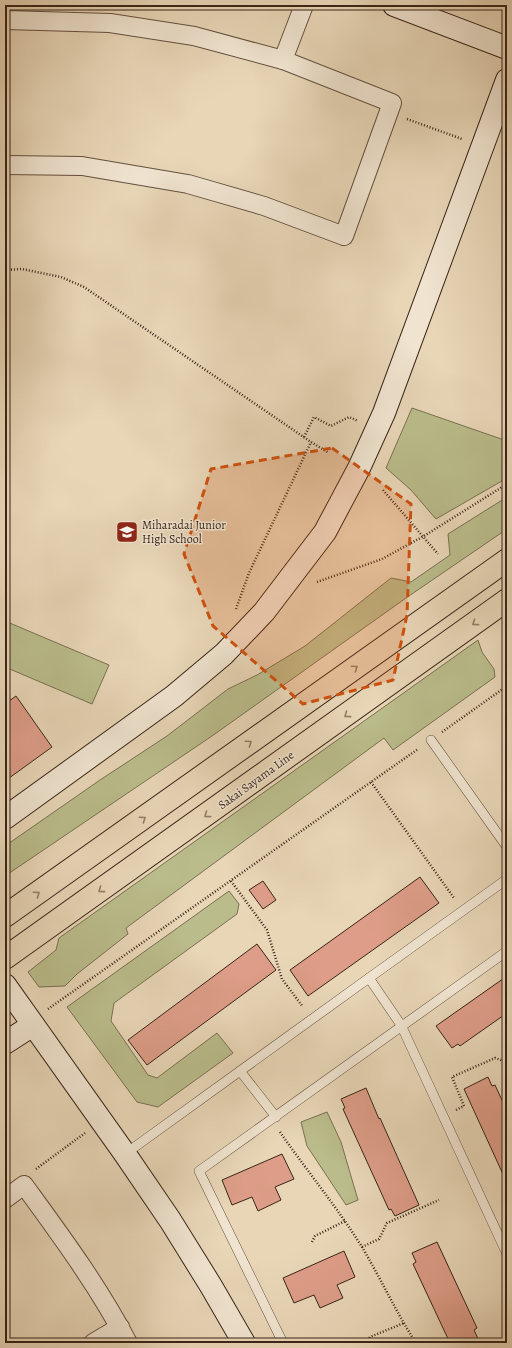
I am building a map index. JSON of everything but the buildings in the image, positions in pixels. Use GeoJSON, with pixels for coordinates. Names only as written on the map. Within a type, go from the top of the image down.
{"type":"FeatureCollection","features":[{"type":"Feature","properties":{"kind":"main road"},"geometry":{"type":"LineString","coordinates":[[5,916],[507,560]]}},
{"type":"Feature","properties":{"kind":"main road","name":"Sakai Sayama Line"},"geometry":{"type":"LineString","coordinates":[[13,953],[507,600]]}},
{"type":"Feature","properties":{"kind":"street"},"geometry":{"type":"LineString","coordinates":[[284,60],[304,5]]}},
{"type":"Feature","properties":{"kind":"street"},"geometry":{"type":"LineString","coordinates":[[394,5],[507,48]]}},
{"type":"Feature","properties":{"kind":"street"},"geometry":{"type":"LineString","coordinates":[[5,20],[110,23],[194,36],[284,60],[392,103],[344,236],[264,206],[188,184],[82,166],[5,165]]}},
{"type":"Feature","properties":{"kind":"street"},"geometry":{"type":"LineString","coordinates":[[5,818],[174,696],[224,654],[264,612],[325,532],[359,468],[384,413],[507,80]]}},
{"type":"Feature","properties":{"kind":"street"},"geometry":{"type":"LineString","coordinates":[[5,985],[39,1018],[212,1286],[244,1343]]}},
{"type":"Feature","properties":{"kind":"street"},"geometry":{"type":"LineString","coordinates":[[5,1042],[39,1018]]}},
{"type":"Feature","properties":{"kind":"street"},"geometry":{"type":"LineString","coordinates":[[5,1199],[24,1184],[81,1263],[120,1327],[128,1343]]}},
{"type":"Feature","properties":{"kind":"street"},"geometry":{"type":"LineString","coordinates":[[93,1343],[120,1327]]}},
{"type":"Feature","properties":{"kind":"lane"},"geometry":{"type":"LineString","coordinates":[[431,740],[507,847]]}},
{"type":"Feature","properties":{"kind":"lane"},"geometry":{"type":"LineString","coordinates":[[126,1154],[240,1070],[507,879]]}},
{"type":"Feature","properties":{"kind":"lane"},"geometry":{"type":"LineString","coordinates":[[283,1343],[200,1171],[507,951]]}},
{"type":"Feature","properties":{"kind":"lane"},"geometry":{"type":"LineString","coordinates":[[369,978],[401,1026],[507,1254]]}},
{"type":"Feature","properties":{"kind":"lane"},"geometry":{"type":"LineString","coordinates":[[240,1070],[274,1119]]}},
{"type":"Feature","properties":{"kind":"path"},"geometry":{"type":"LineString","coordinates":[[389,112],[465,140]]}},
{"type":"Feature","properties":{"kind":"path"},"geometry":{"type":"LineString","coordinates":[[5,270],[22,269],[61,277],[84,287],[329,453]]}},
{"type":"Feature","properties":{"kind":"path"},"geometry":{"type":"LineString","coordinates":[[304,437],[314,418],[331,426],[349,417],[358,421]]}},
{"type":"Feature","properties":{"kind":"path"},"geometry":{"type":"LineString","coordinates":[[236,610],[249,573],[311,442]]}},
{"type":"Feature","properties":{"kind":"path"},"geometry":{"type":"LineString","coordinates":[[317,582],[382,559],[424,536],[507,484]]}},
{"type":"Feature","properties":{"kind":"path"},"geometry":{"type":"LineString","coordinates":[[383,490],[438,554]]}},
{"type":"Feature","properties":{"kind":"path"},"geometry":{"type":"LineString","coordinates":[[504,648],[507,652]]}},
{"type":"Feature","properties":{"kind":"path"},"geometry":{"type":"LineString","coordinates":[[39,1018],[507,686]]}},
{"type":"Feature","properties":{"kind":"path"},"geometry":{"type":"LineString","coordinates":[[371,782],[463,910]]}},
{"type":"Feature","properties":{"kind":"path"},"geometry":{"type":"LineString","coordinates":[[231,881],[267,930],[282,979],[311,1019]]}},
{"type":"Feature","properties":{"kind":"path"},"geometry":{"type":"LineString","coordinates":[[443,1116],[464,1106],[452,1077],[495,1058],[507,1062]]}},
{"type":"Feature","properties":{"kind":"path"},"geometry":{"type":"LineString","coordinates":[[274,1119],[362,1247],[416,1343]]}},
{"type":"Feature","properties":{"kind":"path"},"geometry":{"type":"LineString","coordinates":[[24,1184],[29,1174],[87,1131]]}},
{"type":"Feature","properties":{"kind":"path"},"geometry":{"type":"LineString","coordinates":[[362,1247],[379,1239],[386,1223],[439,1200]]}},
{"type":"Feature","properties":{"kind":"path"},"geometry":{"type":"LineString","coordinates":[[312,1242],[315,1236],[345,1221]]}},
{"type":"Feature","properties":{"kind":"path"},"geometry":{"type":"LineString","coordinates":[[366,1343],[370,1337],[404,1323]]}},
{"type":"Feature","properties":{"kind":"highlighted area"},"geometry":{"type":"Polygon","coordinates":[[[332,448],[411,504],[407,615],[393,680],[303,704],[213,626],[184,554],[211,469],[332,448]]]}},
{"type":"Feature","properties":{"kind":"green space"},"geometry":{"type":"Polygon","coordinates":[[[412,408],[507,441],[507,478],[436,519],[411,490],[386,468],[412,408]]]}},
{"type":"Feature","properties":{"kind":"green space"},"geometry":{"type":"Polygon","coordinates":[[[507,497],[507,529],[406,598],[212,736],[5,876],[5,846],[100,780],[167,736],[228,689],[257,675],[305,646],[391,578],[411,582],[450,555],[448,534],[507,497]]]}},
{"type":"Feature","properties":{"kind":"green space"},"geometry":{"type":"Polygon","coordinates":[[[5,621],[109,665],[92,704],[5,667],[5,621]]]}},
{"type":"Feature","properties":{"kind":"green space"},"geometry":{"type":"Polygon","coordinates":[[[478,640],[482,652],[494,669],[495,677],[393,750],[384,738],[126,928],[128,934],[77,974],[65,986],[39,987],[28,972],[56,950],[59,938],[478,640]]]}},
{"type":"Feature","properties":{"kind":"green space"},"geometry":{"type":"Polygon","coordinates":[[[229,891],[239,904],[237,914],[114,1003],[111,1021],[148,1075],[157,1078],[217,1033],[233,1053],[158,1107],[137,1102],[67,1007],[229,891]]]}},
{"type":"Feature","properties":{"kind":"green space"},"geometry":{"type":"Polygon","coordinates":[[[327,1112],[341,1142],[358,1200],[346,1205],[307,1146],[301,1122],[327,1112]]]}},
{"type":"Feature","properties":{"kind":"place","name":"Miharadai Junior High School"},"geometry":{"type":"Point","coordinates":[127,532]}}]}
